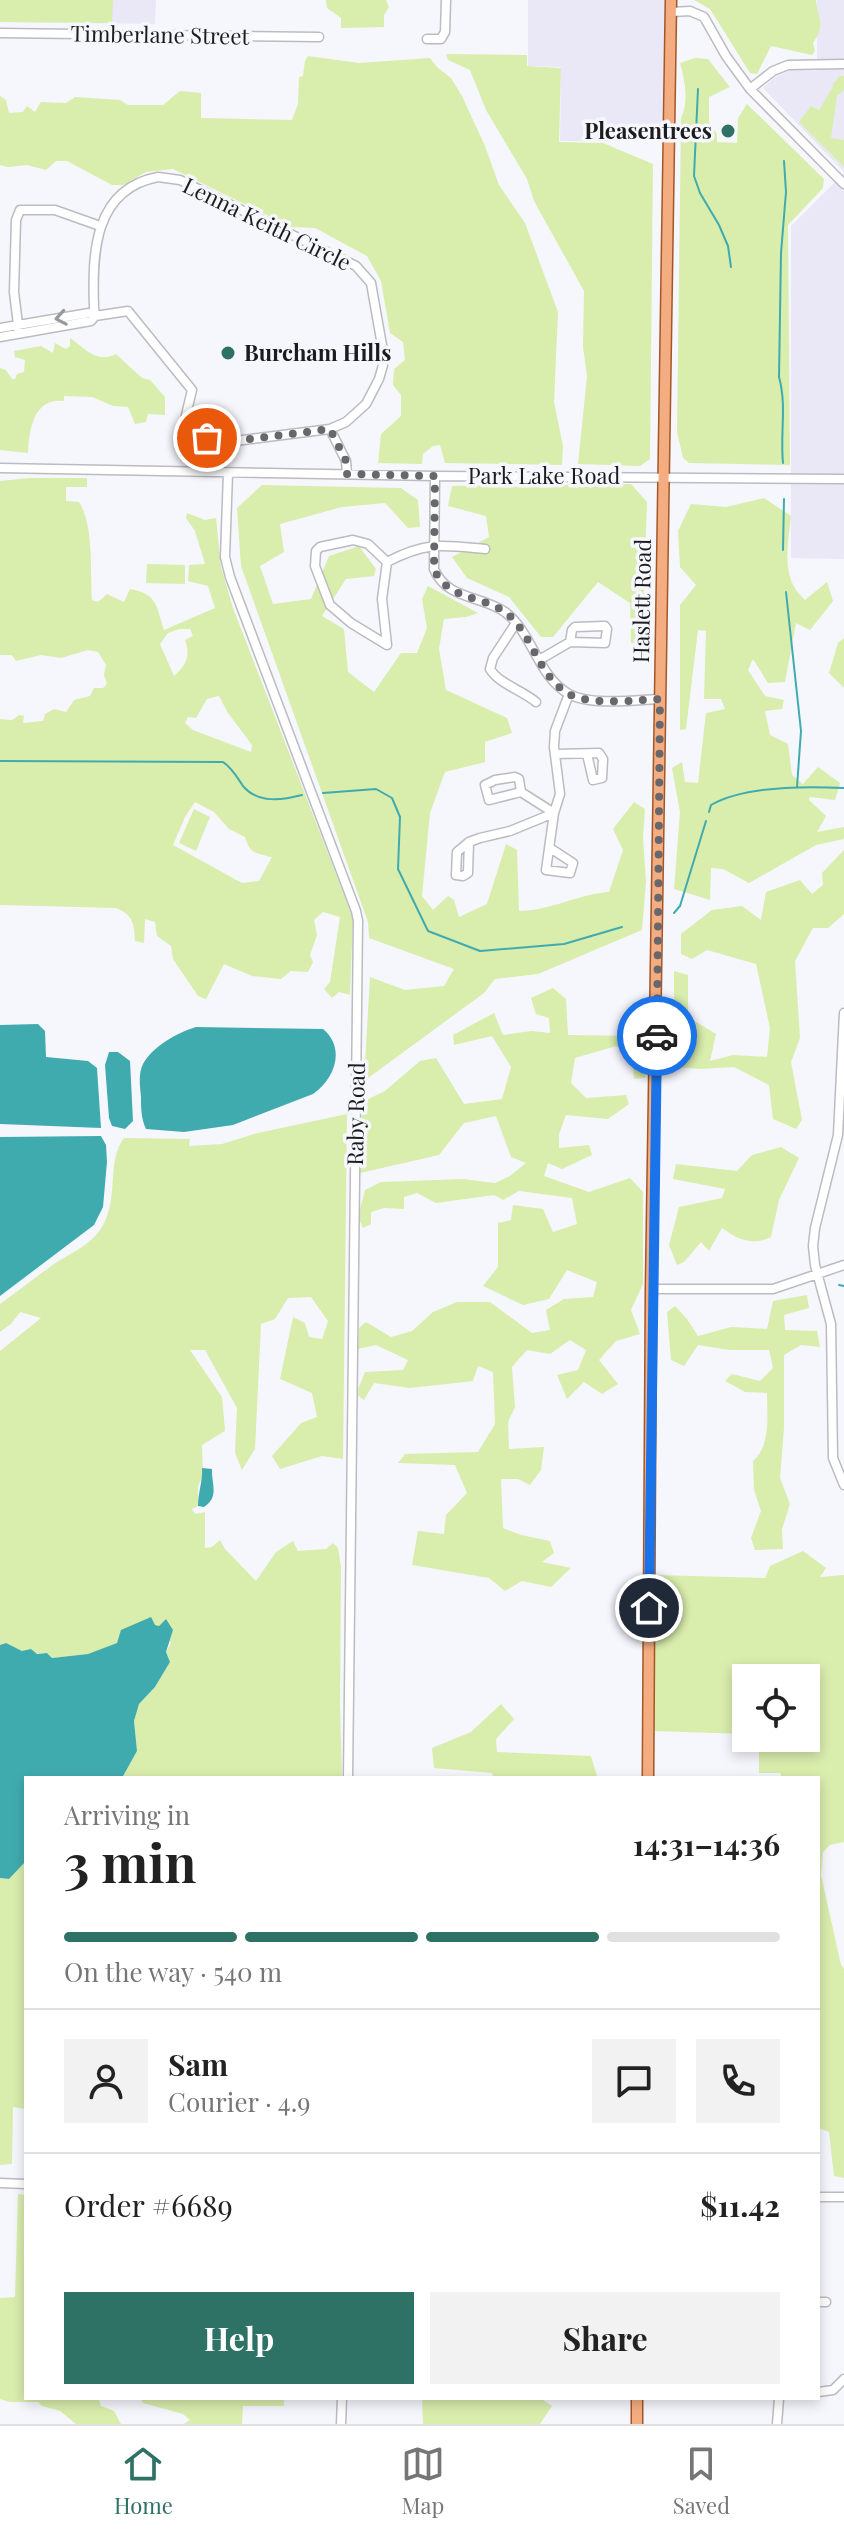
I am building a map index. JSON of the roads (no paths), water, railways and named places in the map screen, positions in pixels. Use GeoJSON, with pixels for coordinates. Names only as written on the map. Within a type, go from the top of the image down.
{"type":"FeatureCollection","features":[{"type":"Feature","properties":{"kind":"main road","name":"Haslett Road"},"geometry":{"type":"LineString","coordinates":[[648,1776],[651,1289],[671,6]]}},
{"type":"Feature","properties":{"kind":"main road"},"geometry":{"type":"LineString","coordinates":[[637,2400],[637,2424]]}},
{"type":"Feature","properties":{"kind":"street"},"geometry":{"type":"LineString","coordinates":[[427,39],[441,39],[445,32],[446,0]]}},
{"type":"Feature","properties":{"kind":"street"},"geometry":{"type":"LineString","coordinates":[[671,6],[704,17],[726,56],[750,89],[844,184]]}},
{"type":"Feature","properties":{"kind":"street","name":"Timberlane Street"},"geometry":{"type":"LineString","coordinates":[[0,33],[319,37]]}},
{"type":"Feature","properties":{"kind":"street"},"geometry":{"type":"LineString","coordinates":[[750,89],[773,71],[788,65],[844,64]]}},
{"type":"Feature","properties":{"kind":"street","name":"Lenna Keith Circle"},"geometry":{"type":"LineString","coordinates":[[0,337],[19,329],[89,313],[95,316],[128,311],[192,390],[187,423],[198,436],[235,441],[330,429],[346,422],[366,404],[383,365],[371,283],[356,266],[171,177],[147,179],[129,188],[107,210],[100,226],[93,286],[95,316]]}},
{"type":"Feature","properties":{"kind":"street"},"geometry":{"type":"LineString","coordinates":[[19,329],[14,292],[16,220],[20,210],[55,210],[100,226]]}},
{"type":"Feature","properties":{"kind":"street","name":"Lenna Keith Circle"},"geometry":{"type":"LineString","coordinates":[[0,328],[19,329]]}},
{"type":"Feature","properties":{"kind":"street"},"geometry":{"type":"LineString","coordinates":[[330,429],[346,461],[347,474]]}},
{"type":"Feature","properties":{"kind":"street","name":"Park Lake Road"},"geometry":{"type":"LineString","coordinates":[[1,468],[844,479]]}},
{"type":"Feature","properties":{"kind":"street","name":"Raby Road"},"geometry":{"type":"LineString","coordinates":[[228,473],[225,547],[230,577],[358,921],[348,1776]]}},
{"type":"Feature","properties":{"kind":"street"},"geometry":{"type":"LineString","coordinates":[[435,476],[434,569],[438,579],[458,594],[505,612],[516,623],[545,671],[569,694],[607,700],[660,699]]}},
{"type":"Feature","properties":{"kind":"street"},"geometry":{"type":"LineString","coordinates":[[353,540],[368,544],[387,562],[382,599],[387,645],[351,623],[330,605],[315,566],[315,558],[320,547],[353,540]]}},
{"type":"Feature","properties":{"kind":"street"},"geometry":{"type":"LineString","coordinates":[[387,562],[419,547],[434,544],[485,549]]}},
{"type":"Feature","properties":{"kind":"street"},"geometry":{"type":"LineString","coordinates":[[516,623],[493,658],[490,669],[494,676],[536,702]]}},
{"type":"Feature","properties":{"kind":"street"},"geometry":{"type":"LineString","coordinates":[[539,660],[570,642]]}},
{"type":"Feature","properties":{"kind":"street"},"geometry":{"type":"LineString","coordinates":[[550,848],[554,813],[560,794],[555,731],[569,694]]}},
{"type":"Feature","properties":{"kind":"street"},"geometry":{"type":"LineString","coordinates":[[556,754],[587,754]]}},
{"type":"Feature","properties":{"kind":"street"},"geometry":{"type":"LineString","coordinates":[[521,792],[554,813]]}},
{"type":"Feature","properties":{"kind":"street"},"geometry":{"type":"LineString","coordinates":[[469,842],[527,826],[554,813]]}},
{"type":"Feature","properties":{"kind":"street"},"geometry":{"type":"LineString","coordinates":[[844,1013],[841,1135],[815,1228],[813,1246],[832,1339],[833,1458],[844,1485]]}},
{"type":"Feature","properties":{"kind":"street"},"geometry":{"type":"LineString","coordinates":[[651,1289],[773,1289],[844,1265]]}},
{"type":"Feature","properties":{"kind":"street"},"geometry":{"type":"LineString","coordinates":[[0,2183],[24,2184]]}},
{"type":"Feature","properties":{"kind":"street"},"geometry":{"type":"LineString","coordinates":[[820,2197],[844,2197]]}},
{"type":"Feature","properties":{"kind":"street"},"geometry":{"type":"LineString","coordinates":[[820,2392],[833,2390],[844,2379]]}},
{"type":"Feature","properties":{"kind":"street"},"geometry":{"type":"LineString","coordinates":[[341,2424],[342,2400]]}},
{"type":"Feature","properties":{"kind":"street"},"geometry":{"type":"LineString","coordinates":[[777,2424],[779,2400]]}},
{"type":"Feature","properties":{"kind":"water"},"geometry":{"type":"Polygon","coordinates":[[[38,1024],[45,1031],[46,1057],[88,1061],[97,1068],[101,1128],[0,1124],[0,1025],[38,1024]]]}},
{"type":"Feature","properties":{"kind":"water"},"geometry":{"type":"Polygon","coordinates":[[[196,1027],[323,1029],[334,1045],[335,1063],[327,1080],[313,1094],[233,1125],[184,1132],[146,1129],[140,1084],[143,1064],[166,1041],[196,1027]]]}},
{"type":"Feature","properties":{"kind":"water"},"geometry":{"type":"Polygon","coordinates":[[[109,1052],[118,1052],[130,1061],[133,1121],[125,1129],[112,1126],[109,1118],[105,1065],[109,1052]]]}},
{"type":"Feature","properties":{"kind":"water"},"geometry":{"type":"Polygon","coordinates":[[[101,1136],[106,1145],[107,1162],[103,1207],[94,1225],[0,1296],[0,1137],[101,1136]]]}},
{"type":"Feature","properties":{"kind":"water"},"geometry":{"type":"Polygon","coordinates":[[[202,1468],[212,1469],[214,1490],[212,1499],[204,1507],[198,1506],[202,1468]]]}},
{"type":"Feature","properties":{"kind":"water"},"geometry":{"type":"Polygon","coordinates":[[[151,1617],[159,1626],[166,1619],[173,1630],[166,1652],[170,1662],[155,1687],[139,1704],[134,1721],[137,1751],[123,1776],[24,1776],[24,1863],[9,1879],[0,1878],[0,1645],[6,1643],[22,1651],[31,1649],[37,1654],[47,1653],[52,1658],[88,1654],[117,1643],[121,1630],[151,1617]]]}},
{"type":"Feature","properties":{"kind":"waterway"},"geometry":{"type":"LineString","coordinates":[[698,89],[694,176],[728,246],[731,267]]}},
{"type":"Feature","properties":{"kind":"waterway"},"geometry":{"type":"LineString","coordinates":[[783,463],[783,398],[779,377],[781,253],[786,192],[784,161]]}},
{"type":"Feature","properties":{"kind":"waterway"},"geometry":{"type":"LineString","coordinates":[[783,550],[784,499]]}},
{"type":"Feature","properties":{"kind":"waterway"},"geometry":{"type":"LineString","coordinates":[[786,592],[801,731],[797,787]]}},
{"type":"Feature","properties":{"kind":"waterway"},"geometry":{"type":"LineString","coordinates":[[0,761],[223,762],[256,796],[279,799],[302,795]]}},
{"type":"Feature","properties":{"kind":"waterway"},"geometry":{"type":"LineString","coordinates":[[709,812],[711,805],[741,794],[794,787],[844,788]]}},
{"type":"Feature","properties":{"kind":"waterway"},"geometry":{"type":"LineString","coordinates":[[323,793],[376,789],[392,798],[400,817],[398,869],[428,931],[480,951],[564,944],[622,927]]}},
{"type":"Feature","properties":{"kind":"waterway"},"geometry":{"type":"LineString","coordinates":[[674,913],[680,906],[706,821]]}},
{"type":"Feature","properties":{"kind":"waterway"},"geometry":{"type":"LineString","coordinates":[[839,1285],[844,1286]]}},
{"type":"Feature","properties":{"kind":"place","name":"Pleasentrees"},"geometry":{"type":"Point","coordinates":[728,131]}},
{"type":"Feature","properties":{"kind":"place","name":"Burcham Hills"},"geometry":{"type":"Point","coordinates":[228,353]}}]}
